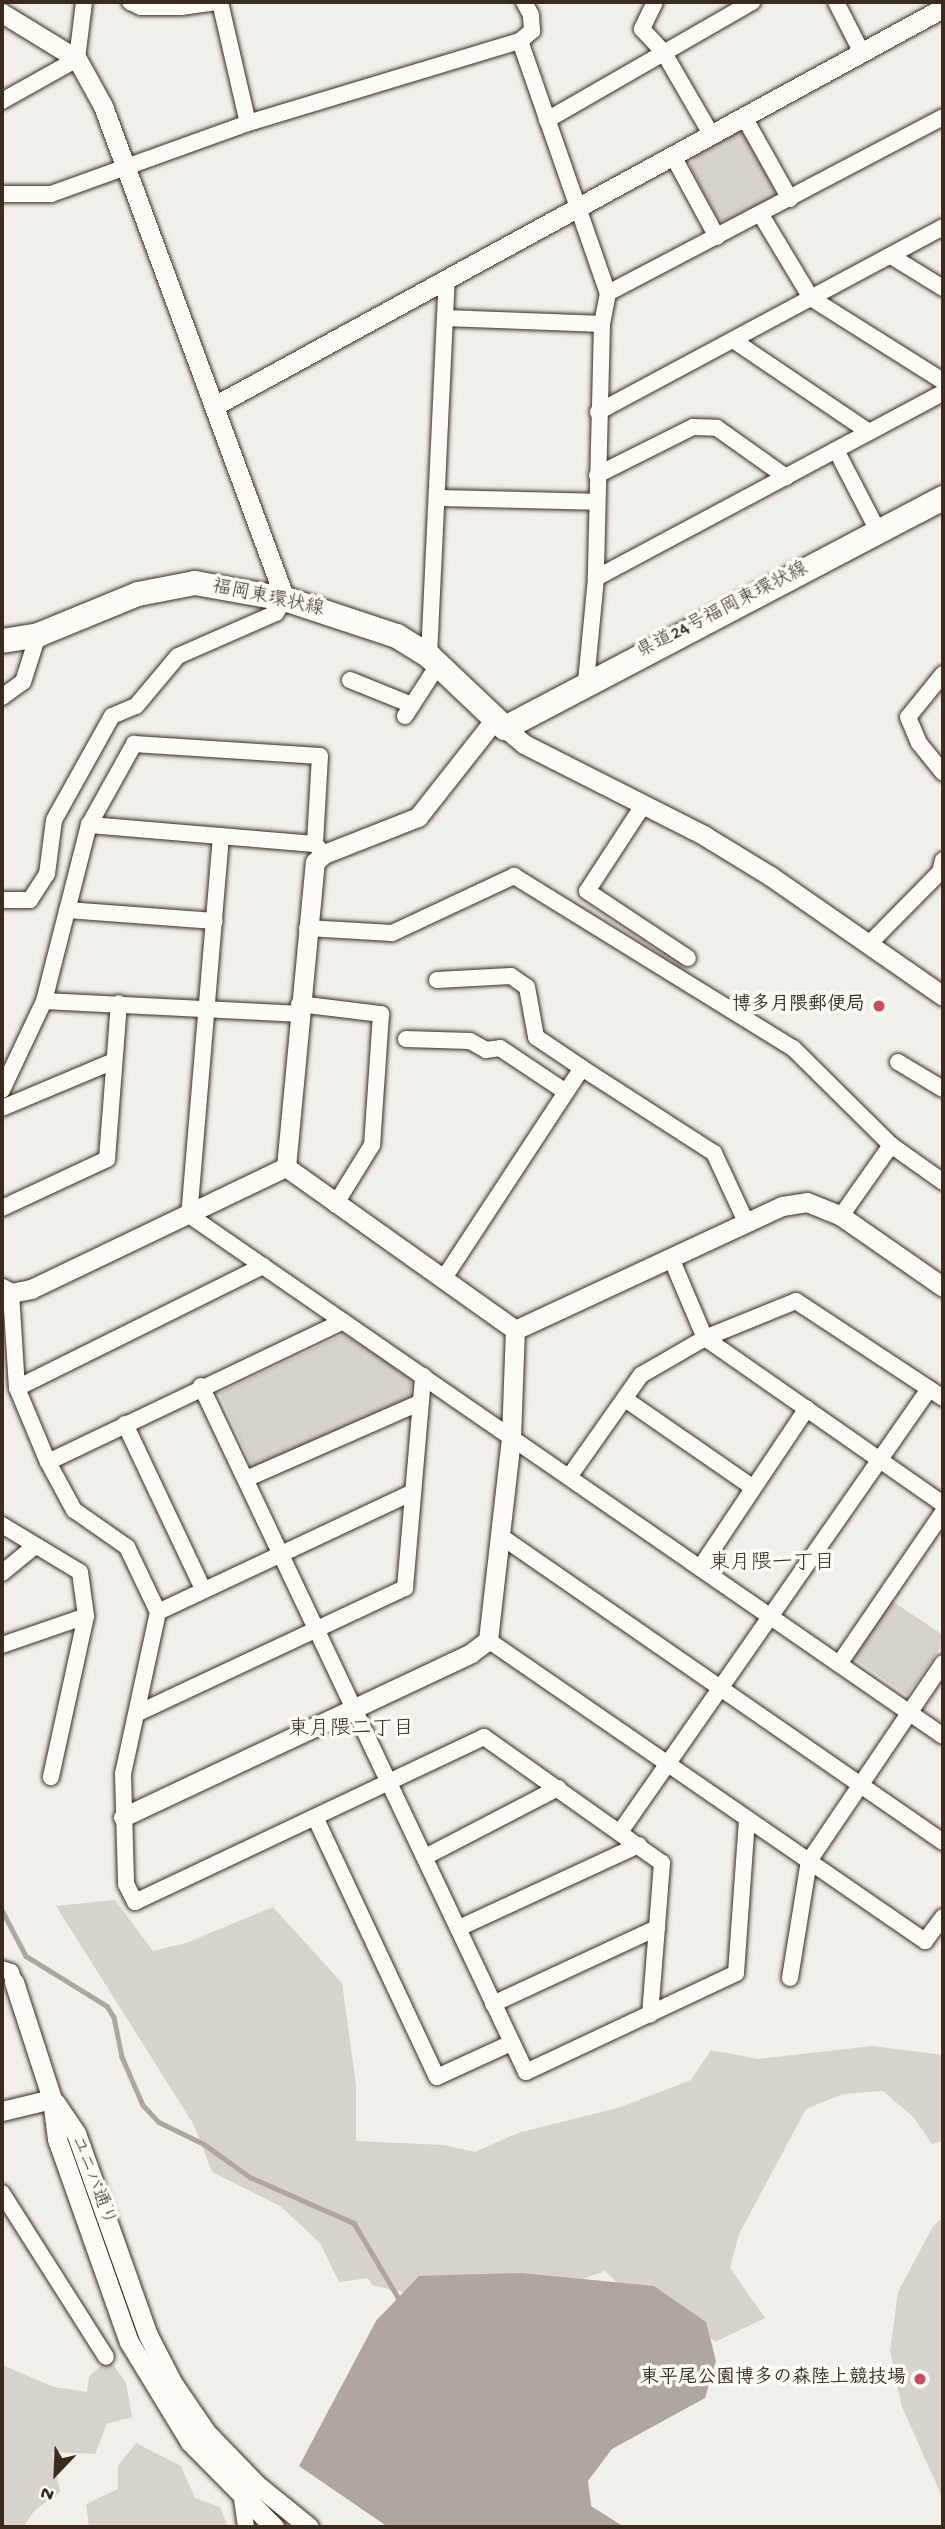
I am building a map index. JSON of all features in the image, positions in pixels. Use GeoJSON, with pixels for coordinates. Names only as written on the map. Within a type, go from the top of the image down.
{"type":"FeatureCollection","features":[{"type":"Feature","properties":{"kind":"main road","name":"県道24号福岡東環状線"},"geometry":{"type":"LineString","coordinates":[[500,723],[586,682],[943,498]]}},
{"type":"Feature","properties":{"kind":"main road","name":"福岡東環状線"},"geometry":{"type":"LineString","coordinates":[[2,641],[38,635],[138,594],[195,583],[285,599],[397,636],[433,661],[500,723]]}},
{"type":"Feature","properties":{"kind":"street"},"geometry":{"type":"LineString","coordinates":[[77,59],[84,2]]}},
{"type":"Feature","properties":{"kind":"street"},"geometry":{"type":"LineString","coordinates":[[131,2],[141,7],[215,2]]}},
{"type":"Feature","properties":{"kind":"street"},"geometry":{"type":"LineString","coordinates":[[220,2],[248,123]]}},
{"type":"Feature","properties":{"kind":"street"},"geometry":{"type":"LineString","coordinates":[[2,194],[51,194],[125,170],[248,123],[520,41],[532,31],[531,15],[524,2]]}},
{"type":"Feature","properties":{"kind":"street"},"geometry":{"type":"LineString","coordinates":[[655,2],[642,29],[664,53],[711,134]]}},
{"type":"Feature","properties":{"kind":"street"},"geometry":{"type":"LineString","coordinates":[[547,121],[752,2]]}},
{"type":"Feature","properties":{"kind":"street"},"geometry":{"type":"LineString","coordinates":[[836,2],[862,53]]}},
{"type":"Feature","properties":{"kind":"street"},"geometry":{"type":"LineString","coordinates":[[2,13],[77,59],[103,106],[216,405],[285,599],[276,613],[178,656],[136,706],[112,716],[54,820],[47,874],[30,900],[2,900]]}},
{"type":"Feature","properties":{"kind":"street"},"geometry":{"type":"LineString","coordinates":[[216,405],[711,134],[862,53],[941,15]]}},
{"type":"Feature","properties":{"kind":"street"},"geometry":{"type":"LineString","coordinates":[[520,41],[608,293],[602,324],[596,579],[586,682]]}},
{"type":"Feature","properties":{"kind":"street"},"geometry":{"type":"LineString","coordinates":[[2,101],[77,59]]}},
{"type":"Feature","properties":{"kind":"street"},"geometry":{"type":"LineString","coordinates":[[744,117],[790,199]]}},
{"type":"Feature","properties":{"kind":"street"},"geometry":{"type":"LineString","coordinates":[[608,293],[761,215],[943,117]]}},
{"type":"Feature","properties":{"kind":"street"},"geometry":{"type":"LineString","coordinates":[[673,156],[717,237]]}},
{"type":"Feature","properties":{"kind":"street"},"geometry":{"type":"LineString","coordinates":[[761,215],[811,298],[943,381]]}},
{"type":"Feature","properties":{"kind":"street"},"geometry":{"type":"LineString","coordinates":[[598,412],[943,227]]}},
{"type":"Feature","properties":{"kind":"street"},"geometry":{"type":"LineString","coordinates":[[891,256],[943,288]]}},
{"type":"Feature","properties":{"kind":"street"},"geometry":{"type":"LineString","coordinates":[[350,680],[409,711],[433,661],[447,279]]}},
{"type":"Feature","properties":{"kind":"street"},"geometry":{"type":"LineString","coordinates":[[446,318],[602,324]]}},
{"type":"Feature","properties":{"kind":"street"},"geometry":{"type":"LineString","coordinates":[[733,340],[869,432]]}},
{"type":"Feature","properties":{"kind":"street"},"geometry":{"type":"LineString","coordinates":[[596,579],[943,393]]}},
{"type":"Feature","properties":{"kind":"street"},"geometry":{"type":"LineString","coordinates":[[597,475],[693,427],[717,428],[786,477]]}},
{"type":"Feature","properties":{"kind":"street"},"geometry":{"type":"LineString","coordinates":[[836,450],[878,531]]}},
{"type":"Feature","properties":{"kind":"street"},"geometry":{"type":"LineString","coordinates":[[438,498],[597,502]]}},
{"type":"Feature","properties":{"kind":"street"},"geometry":{"type":"LineString","coordinates":[[2,697],[23,682],[38,635]]}},
{"type":"Feature","properties":{"kind":"street"},"geometry":{"type":"LineString","coordinates":[[943,674],[908,717],[919,743],[943,773]]}},
{"type":"Feature","properties":{"kind":"street"},"geometry":{"type":"LineString","coordinates":[[89,825],[221,836],[319,849],[418,817],[500,723],[524,744],[644,804],[769,875],[943,996]]}},
{"type":"Feature","properties":{"kind":"street"},"geometry":{"type":"LineString","coordinates":[[2,1090],[44,1001],[89,825],[134,744],[320,756],[319,849],[315,862],[298,1009],[286,1167]]}},
{"type":"Feature","properties":{"kind":"street"},"geometry":{"type":"LineString","coordinates":[[644,804],[587,891],[688,958]]}},
{"type":"Feature","properties":{"kind":"street"},"geometry":{"type":"LineString","coordinates":[[189,1214],[221,836]]}},
{"type":"Feature","properties":{"kind":"street"},"geometry":{"type":"LineString","coordinates":[[869,944],[942,870]]}},
{"type":"Feature","properties":{"kind":"street"},"geometry":{"type":"LineString","coordinates":[[307,928],[392,933],[514,876],[793,1048],[891,1144],[943,1182]]}},
{"type":"Feature","properties":{"kind":"street"},"geometry":{"type":"LineString","coordinates":[[67,909],[215,921]]}},
{"type":"Feature","properties":{"kind":"street"},"geometry":{"type":"LineString","coordinates":[[437,979],[511,975],[527,987],[536,1037],[714,1153],[746,1222]]}},
{"type":"Feature","properties":{"kind":"street"},"geometry":{"type":"LineString","coordinates":[[44,1001],[381,1014],[373,1145],[335,1205]]}},
{"type":"Feature","properties":{"kind":"street"},"geometry":{"type":"LineString","coordinates":[[2,1208],[107,1159],[119,1003]]}},
{"type":"Feature","properties":{"kind":"street"},"geometry":{"type":"LineString","coordinates":[[405,1039],[470,1041],[486,1050],[500,1048],[566,1092]]}},
{"type":"Feature","properties":{"kind":"street"},"geometry":{"type":"LineString","coordinates":[[2,1108],[114,1060]]}},
{"type":"Feature","properties":{"kind":"street"},"geometry":{"type":"LineString","coordinates":[[898,1062],[943,1089]]}},
{"type":"Feature","properties":{"kind":"street"},"geometry":{"type":"LineString","coordinates":[[444,1278],[582,1068]]}},
{"type":"Feature","properties":{"kind":"street"},"geometry":{"type":"LineString","coordinates":[[841,1216],[891,1144]]}},
{"type":"Feature","properties":{"kind":"street"},"geometry":{"type":"LineString","coordinates":[[286,1167],[31,1289],[6,1290],[18,1388],[48,1462],[74,1510],[127,1547],[158,1612],[124,1774],[126,1884],[135,1902],[484,1737],[662,1863],[650,2015]]}},
{"type":"Feature","properties":{"kind":"street"},"geometry":{"type":"LineString","coordinates":[[286,1167],[335,1205],[444,1278],[515,1330]]}},
{"type":"Feature","properties":{"kind":"street"},"geometry":{"type":"LineString","coordinates":[[515,1330],[782,1206],[807,1202],[841,1216],[943,1287]]}},
{"type":"Feature","properties":{"kind":"street"},"geometry":{"type":"LineString","coordinates":[[189,1214],[943,1736]]}},
{"type":"Feature","properties":{"kind":"street"},"geometry":{"type":"LineString","coordinates":[[671,1258],[705,1338],[943,1504]]}},
{"type":"Feature","properties":{"kind":"street"},"geometry":{"type":"LineString","coordinates":[[18,1388],[263,1266]]}},
{"type":"Feature","properties":{"kind":"street"},"geometry":{"type":"LineString","coordinates":[[569,1477],[641,1375],[705,1338],[796,1301],[943,1398]]}},
{"type":"Feature","properties":{"kind":"street"},"geometry":{"type":"LineString","coordinates":[[48,1462],[201,1386],[343,1321]]}},
{"type":"Feature","properties":{"kind":"street"},"geometry":{"type":"LineString","coordinates":[[123,1817],[471,1653],[488,1640],[502,1537],[511,1437],[515,1330]]}},
{"type":"Feature","properties":{"kind":"street"},"geometry":{"type":"LineString","coordinates":[[138,1713],[405,1588],[422,1376]]}},
{"type":"Feature","properties":{"kind":"street"},"geometry":{"type":"LineString","coordinates":[[201,1386],[318,1627],[526,2072],[736,1973],[747,1820]]}},
{"type":"Feature","properties":{"kind":"street"},"geometry":{"type":"LineString","coordinates":[[620,1832],[929,1389]]}},
{"type":"Feature","properties":{"kind":"street"},"geometry":{"type":"LineString","coordinates":[[625,1399],[752,1487]]}},
{"type":"Feature","properties":{"kind":"street"},"geometry":{"type":"LineString","coordinates":[[246,1479],[419,1404]]}},
{"type":"Feature","properties":{"kind":"street"},"geometry":{"type":"LineString","coordinates":[[700,1568],[807,1408]]}},
{"type":"Feature","properties":{"kind":"street"},"geometry":{"type":"LineString","coordinates":[[124,1424],[204,1589]]}},
{"type":"Feature","properties":{"kind":"street"},"geometry":{"type":"LineString","coordinates":[[158,1612],[280,1550],[413,1492]]}},
{"type":"Feature","properties":{"kind":"street"},"geometry":{"type":"LineString","coordinates":[[839,1664],[943,1512]]}},
{"type":"Feature","properties":{"kind":"street"},"geometry":{"type":"LineString","coordinates":[[2,1525],[80,1572],[86,1616],[51,1777]]}},
{"type":"Feature","properties":{"kind":"street"},"geometry":{"type":"LineString","coordinates":[[502,1537],[861,1782],[943,1842]]}},
{"type":"Feature","properties":{"kind":"street"},"geometry":{"type":"LineString","coordinates":[[2,1573],[35,1546]]}},
{"type":"Feature","properties":{"kind":"street"},"geometry":{"type":"LineString","coordinates":[[2,1644],[86,1616]]}},
{"type":"Feature","properties":{"kind":"street"},"geometry":{"type":"LineString","coordinates":[[488,1640],[669,1762],[747,1820],[925,1941],[943,1917]]}},
{"type":"Feature","properties":{"kind":"street"},"geometry":{"type":"LineString","coordinates":[[790,1978],[809,1861],[943,1663]]}},
{"type":"Feature","properties":{"kind":"street"},"geometry":{"type":"LineString","coordinates":[[425,1857],[558,1788]]}},
{"type":"Feature","properties":{"kind":"street"},"geometry":{"type":"LineString","coordinates":[[315,1817],[438,2077],[511,2043]]}},
{"type":"Feature","properties":{"kind":"street"},"geometry":{"type":"LineString","coordinates":[[459,1928],[639,1845]]}},
{"type":"Feature","properties":{"kind":"street"},"geometry":{"type":"LineString","coordinates":[[493,2004],[657,1927]]}},
{"type":"Feature","properties":{"kind":"street","name":"ユニバ通り"},"geometry":{"type":"LineString","coordinates":[[8,1975],[52,2099],[57,2139],[129,2342],[190,2442],[249,2491],[309,2527]]}},
{"type":"Feature","properties":{"kind":"street"},"geometry":{"type":"LineString","coordinates":[[2,2111],[52,2099]]}},
{"type":"Feature","properties":{"kind":"street"},"geometry":{"type":"LineString","coordinates":[[2,2193],[106,2357]]}},
{"type":"Feature","properties":{"kind":"street"},"geometry":{"type":"LineString","coordinates":[[246,2527],[249,2491]]}},
{"type":"Feature","properties":{"kind":"street","name":"ユニバ通り"},"geometry":{"type":"LineString","coordinates":[[249,2491],[274,2527]]}},
{"type":"Feature","properties":{"kind":"shaded area"},"geometry":{"type":"Polygon","coordinates":[[[742,126],[780,195],[729,223],[718,219],[690,166],[694,157],[742,126]]]}},
{"type":"Feature","properties":{"kind":"shaded area"},"geometry":{"type":"Polygon","coordinates":[[[344,1334],[411,1377],[411,1397],[253,1468],[219,1393],[344,1334]]]}},
{"type":"Feature","properties":{"kind":"shaded area"},"geometry":{"type":"Polygon","coordinates":[[[892,1601],[943,1635],[943,1644],[907,1695],[853,1658],[892,1601]]]}},
{"type":"Feature","properties":{"kind":"shaded area"},"geometry":{"type":"Polygon","coordinates":[[[115,1900],[153,1951],[186,1943],[273,1907],[342,1983],[356,2085],[356,2141],[444,2145],[475,2152],[518,2133],[618,2108],[691,2080],[711,2050],[758,2059],[872,2046],[943,2055],[943,2141],[932,2144],[914,2118],[883,2091],[843,2094],[806,2109],[739,2234],[730,2268],[765,2318],[715,2342],[670,2305],[629,2294],[605,2271],[547,2292],[414,2295],[372,2285],[368,2278],[339,2282],[320,2243],[280,2206],[212,2172],[194,2125],[56,1906],[115,1900]]]}},
{"type":"Feature","properties":{"kind":"shaded area","name":"東平尾公園博多の森陸上競技場"},"geometry":{"type":"Polygon","coordinates":[[[943,2217],[943,2499],[902,2407],[890,2351],[898,2292],[932,2228],[943,2217]]]}},
{"type":"Feature","properties":{"kind":"shaded area"},"geometry":{"type":"Polygon","coordinates":[[[521,2273],[654,2286],[706,2322],[716,2361],[705,2398],[612,2449],[588,2481],[591,2506],[624,2527],[388,2527],[299,2466],[376,2321],[419,2276],[521,2273]]]}},
{"type":"Feature","properties":{"kind":"shaded area"},"geometry":{"type":"Polygon","coordinates":[[[109,2359],[126,2383],[132,2417],[107,2424],[95,2454],[52,2452],[60,2492],[35,2510],[23,2527],[2,2527],[2,2365],[54,2387],[87,2392],[89,2376],[109,2359]]]}},
{"type":"Feature","properties":{"kind":"shaded area"},"geometry":{"type":"Polygon","coordinates":[[[136,2443],[181,2466],[195,2498],[220,2507],[228,2527],[89,2527],[86,2504],[118,2489],[118,2466],[136,2443]]]}},
{"type":"Feature","properties":{"kind":"waterway"},"geometry":{"type":"LineString","coordinates":[[2,1910],[26,1956],[107,2006],[114,2017],[122,2057],[143,2105],[159,2122],[204,2144],[250,2177],[354,2223],[401,2302]]}},
{"type":"Feature","properties":{"kind":"place","name":"博多月隈郵便局"},"geometry":{"type":"Point","coordinates":[879,1006]}},
{"type":"Feature","properties":{"kind":"place","name":"東平尾公園博多の森陸上競技場"},"geometry":{"type":"Point","coordinates":[920,2379]}},
{"type":"Feature","properties":{"kind":"district","name":"東月隈一丁目"},"geometry":{"type":"Point","coordinates":[772,1565]}},
{"type":"Feature","properties":{"kind":"district","name":"東月隈二丁目"},"geometry":{"type":"Point","coordinates":[351,1731]}}]}
